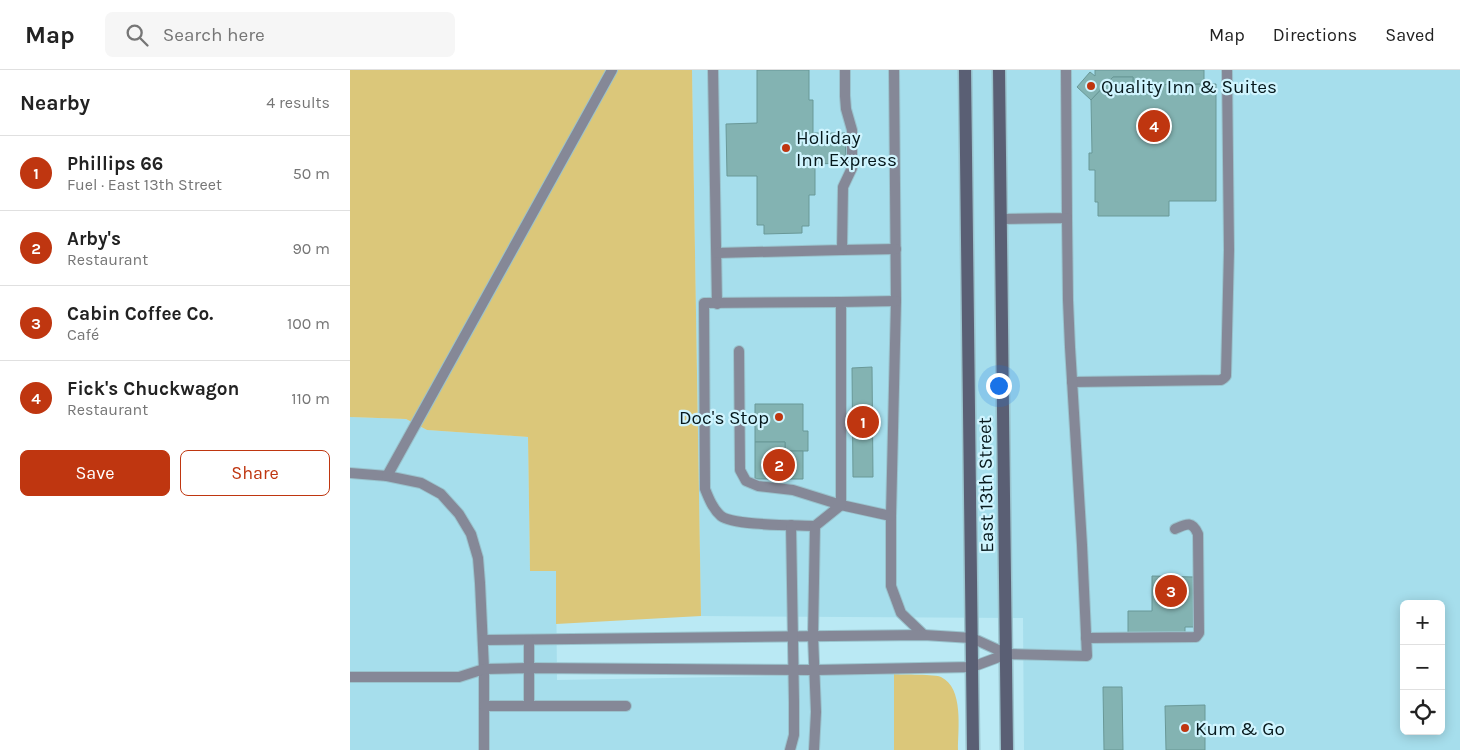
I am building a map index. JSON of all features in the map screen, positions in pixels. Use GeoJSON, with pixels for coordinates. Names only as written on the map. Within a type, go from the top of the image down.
{"type":"FeatureCollection","features":[{"type":"Feature","properties":{"kind":"main road","name":"East 13th Street"},"geometry":{"type":"LineString","coordinates":[[965,70],[973,750]]}},
{"type":"Feature","properties":{"kind":"main road","name":"East 13th Street"},"geometry":{"type":"LineString","coordinates":[[999,70],[1007,750]]}},
{"type":"Feature","properties":{"kind":"lane"},"geometry":{"type":"LineString","coordinates":[[387,476],[612,70]]}},
{"type":"Feature","properties":{"kind":"lane"},"geometry":{"type":"LineString","coordinates":[[714,70],[717,304]]}},
{"type":"Feature","properties":{"kind":"lane"},"geometry":{"type":"LineString","coordinates":[[842,250],[843,187],[852,168],[852,130],[846,109],[845,70]]}},
{"type":"Feature","properties":{"kind":"lane"},"geometry":{"type":"LineString","coordinates":[[894,70],[896,301],[891,586],[901,613],[924,635]]}},
{"type":"Feature","properties":{"kind":"lane"},"geometry":{"type":"LineString","coordinates":[[350,677],[459,676],[484,669],[529,668],[815,670],[972,667],[1007,654],[1087,656],[1068,300],[1066,70]]}},
{"type":"Feature","properties":{"kind":"lane"},"geometry":{"type":"LineString","coordinates":[[1072,382],[1220,380],[1226,376],[1229,250],[1228,70]]}},
{"type":"Feature","properties":{"kind":"lane"},"geometry":{"type":"LineString","coordinates":[[1000,219],[1067,218]]}},
{"type":"Feature","properties":{"kind":"lane"},"geometry":{"type":"LineString","coordinates":[[716,253],[896,249]]}},
{"type":"Feature","properties":{"kind":"lane"},"geometry":{"type":"LineString","coordinates":[[841,505],[814,526],[739,522],[722,517],[710,502],[705,489],[704,304],[896,301]]}},
{"type":"Feature","properties":{"kind":"lane"},"geometry":{"type":"LineString","coordinates":[[841,302],[841,505]]}},
{"type":"Feature","properties":{"kind":"lane"},"geometry":{"type":"LineString","coordinates":[[739,350],[740,470],[746,480],[758,486],[793,490],[841,505],[891,516]]}},
{"type":"Feature","properties":{"kind":"lane"},"geometry":{"type":"LineString","coordinates":[[350,473],[387,476],[421,483],[441,494],[459,514],[471,534],[478,558],[483,640],[484,750]]}},
{"type":"Feature","properties":{"kind":"lane"},"geometry":{"type":"LineString","coordinates":[[1086,638],[1196,637],[1199,633],[1198,534],[1197,530],[1187,524],[1175,529]]}},
{"type":"Feature","properties":{"kind":"lane"},"geometry":{"type":"LineString","coordinates":[[790,750],[794,735],[792,525]]}},
{"type":"Feature","properties":{"kind":"lane"},"geometry":{"type":"LineString","coordinates":[[814,526],[813,636],[816,712],[814,750]]}},
{"type":"Feature","properties":{"kind":"lane"},"geometry":{"type":"LineString","coordinates":[[483,640],[924,635],[972,638],[1007,654]]}},
{"type":"Feature","properties":{"kind":"lane"},"geometry":{"type":"LineString","coordinates":[[529,640],[529,706]]}},
{"type":"Feature","properties":{"kind":"lane"},"geometry":{"type":"LineString","coordinates":[[484,706],[626,706]]}},
{"type":"Feature","properties":{"kind":"shaded area"},"geometry":{"type":"Polygon","coordinates":[[[350,70],[692,70],[701,616],[556,624],[556,571],[530,571],[528,437],[427,430],[406,419],[350,417],[350,70]]]}},
{"type":"Feature","properties":{"kind":"shaded area"},"geometry":{"type":"Polygon","coordinates":[[[692,70],[1460,70],[1460,750],[1024,750],[1023,618],[701,616],[692,70]]]}},
{"type":"Feature","properties":{"kind":"shaded area"},"geometry":{"type":"Polygon","coordinates":[[[350,417],[406,419],[427,430],[528,437],[530,571],[556,571],[557,680],[894,674],[894,750],[350,750],[350,417]]]}},
{"type":"Feature","properties":{"kind":"shaded area"},"geometry":{"type":"Polygon","coordinates":[[[894,674],[938,676],[948,682],[953,690],[958,710],[958,750],[894,750],[894,674]]]}},
{"type":"Feature","properties":{"kind":"building","name":"Holiday Inn Express"},"geometry":{"type":"Polygon","coordinates":[[[757,70],[809,70],[809,100],[813,100],[813,133],[845,133],[846,163],[815,164],[815,195],[809,195],[809,226],[802,226],[802,233],[764,234],[764,225],[757,225],[757,176],[727,176],[726,124],[757,123],[757,70]]]}},
{"type":"Feature","properties":{"kind":"building","name":"Quality Inn & Suites"},"geometry":{"type":"Polygon","coordinates":[[[1095,70],[1204,70],[1204,84],[1133,85],[1133,77],[1113,77],[1091,100],[1077,87],[1090,72],[1095,76],[1095,70]]]}},
{"type":"Feature","properties":{"kind":"building"},"geometry":{"type":"Polygon","coordinates":[[[1113,77],[1133,77],[1133,85],[1216,84],[1216,201],[1169,201],[1169,216],[1098,216],[1098,202],[1095,202],[1095,170],[1089,170],[1089,153],[1092,153],[1091,100],[1113,77]]]}},
{"type":"Feature","properties":{"kind":"building"},"geometry":{"type":"Polygon","coordinates":[[[872,367],[873,477],[853,477],[852,368],[872,367]]]}},
{"type":"Feature","properties":{"kind":"building","name":"Doc's Stop"},"geometry":{"type":"Polygon","coordinates":[[[755,404],[803,404],[803,431],[808,431],[808,451],[785,451],[785,442],[755,442],[755,404]]]}},
{"type":"Feature","properties":{"kind":"building"},"geometry":{"type":"Polygon","coordinates":[[[755,442],[785,442],[785,451],[803,451],[803,479],[755,479],[755,442]]]}},
{"type":"Feature","properties":{"kind":"building"},"geometry":{"type":"Polygon","coordinates":[[[1152,576],[1194,577],[1194,627],[1185,627],[1185,633],[1128,633],[1128,611],[1152,611],[1152,576]]]}},
{"type":"Feature","properties":{"kind":"building"},"geometry":{"type":"Polygon","coordinates":[[[1103,687],[1122,687],[1123,750],[1104,750],[1103,687]]]}},
{"type":"Feature","properties":{"kind":"building","name":"Kum & Go"},"geometry":{"type":"Polygon","coordinates":[[[1205,705],[1205,750],[1166,750],[1165,706],[1205,705]]]}},
{"type":"Feature","properties":{"kind":"place","name":"Quality Inn & Suites"},"geometry":{"type":"Point","coordinates":[1091,86]}},
{"type":"Feature","properties":{"kind":"place","name":"Fick's Chuckwagon"},"geometry":{"type":"Point","coordinates":[1154,126]}},
{"type":"Feature","properties":{"kind":"place","name":"Holiday Inn Express"},"geometry":{"type":"Point","coordinates":[786,148]}},
{"type":"Feature","properties":{"kind":"place","name":"Doc's Stop"},"geometry":{"type":"Point","coordinates":[779,417]}},
{"type":"Feature","properties":{"kind":"place","name":"Phillips 66"},"geometry":{"type":"Point","coordinates":[863,422]}},
{"type":"Feature","properties":{"kind":"place","name":"Arby's"},"geometry":{"type":"Point","coordinates":[779,465]}},
{"type":"Feature","properties":{"kind":"place","name":"Cabin Coffee Co."},"geometry":{"type":"Point","coordinates":[1171,591]}},
{"type":"Feature","properties":{"kind":"place","name":"Kum & Go"},"geometry":{"type":"Point","coordinates":[1185,728]}}]}
